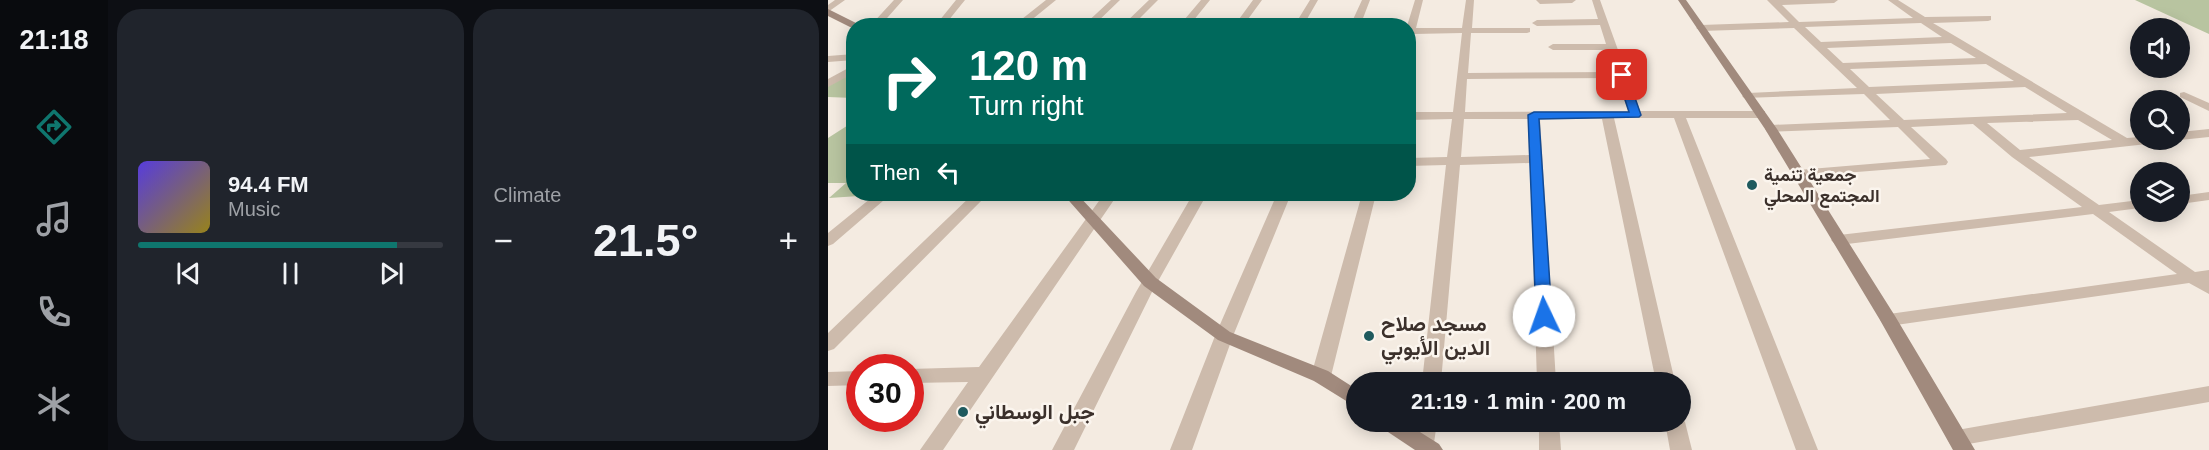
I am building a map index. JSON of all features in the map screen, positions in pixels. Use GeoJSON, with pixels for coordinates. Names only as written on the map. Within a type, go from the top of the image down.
{"type":"FeatureCollection","features":[{"type":"Feature","properties":{"kind":"street"},"geometry":{"type":"LineString","coordinates":[[841,0],[828,10],[846,21]]}},
{"type":"Feature","properties":{"kind":"street"},"geometry":{"type":"LineString","coordinates":[[882,18],[899,0]]}},
{"type":"Feature","properties":{"kind":"street"},"geometry":{"type":"LineString","coordinates":[[946,18],[961,0]]}},
{"type":"Feature","properties":{"kind":"street"},"geometry":{"type":"LineString","coordinates":[[1028,18],[1052,0]]}},
{"type":"Feature","properties":{"kind":"street"},"geometry":{"type":"LineString","coordinates":[[1096,18],[1116,0]]}},
{"type":"Feature","properties":{"kind":"street"},"geometry":{"type":"LineString","coordinates":[[1135,18],[1154,0]]}},
{"type":"Feature","properties":{"kind":"street"},"geometry":{"type":"LineString","coordinates":[[1190,18],[1206,0]]}},
{"type":"Feature","properties":{"kind":"street"},"geometry":{"type":"LineString","coordinates":[[1244,18],[1258,0]]}},
{"type":"Feature","properties":{"kind":"street"},"geometry":{"type":"LineString","coordinates":[[1303,18],[1314,0]]}},
{"type":"Feature","properties":{"kind":"street"},"geometry":{"type":"LineString","coordinates":[[1358,18],[1366,0]]}},
{"type":"Feature","properties":{"kind":"street"},"geometry":{"type":"LineString","coordinates":[[1414,18],[1419,0]]}},
{"type":"Feature","properties":{"kind":"street"},"geometry":{"type":"LineString","coordinates":[[1432,372],[1470,0]]}},
{"type":"Feature","properties":{"kind":"street"},"geometry":{"type":"LineString","coordinates":[[1540,1],[1572,0]]}},
{"type":"Feature","properties":{"kind":"street"},"geometry":{"type":"LineString","coordinates":[[1596,0],[1635,115]]}},
{"type":"Feature","properties":{"kind":"street"},"geometry":{"type":"LineString","coordinates":[[1682,0],[1771,129],[1889,320],[1961,444],[2209,394]]}},
{"type":"Feature","properties":{"kind":"street"},"geometry":{"type":"LineString","coordinates":[[1773,2],[1834,0]]}},
{"type":"Feature","properties":{"kind":"street"},"geometry":{"type":"LineString","coordinates":[[1892,0],[1953,40],[2124,142]]}},
{"type":"Feature","properties":{"kind":"street"},"geometry":{"type":"LineString","coordinates":[[1773,2],[1941,162],[1798,174]]}},
{"type":"Feature","properties":{"kind":"street"},"geometry":{"type":"LineString","coordinates":[[1701,28],[1989,18]]}},
{"type":"Feature","properties":{"kind":"street"},"geometry":{"type":"LineString","coordinates":[[1538,23],[1604,22]]}},
{"type":"Feature","properties":{"kind":"street"},"geometry":{"type":"LineString","coordinates":[[1416,34],[1527,30]]}},
{"type":"Feature","properties":{"kind":"street"},"geometry":{"type":"LineString","coordinates":[[1818,45],[1953,40]]}},
{"type":"Feature","properties":{"kind":"street"},"geometry":{"type":"LineString","coordinates":[[1553,48],[1612,47]]}},
{"type":"Feature","properties":{"kind":"street"},"geometry":{"type":"LineString","coordinates":[[828,59],[846,58]]}},
{"type":"Feature","properties":{"kind":"street"},"geometry":{"type":"LineString","coordinates":[[1841,66],[1989,61]]}},
{"type":"Feature","properties":{"kind":"street"},"geometry":{"type":"LineString","coordinates":[[828,84],[846,73]]}},
{"type":"Feature","properties":{"kind":"street"},"geometry":{"type":"LineString","coordinates":[[1463,76],[1622,75]]}},
{"type":"Feature","properties":{"kind":"street"},"geometry":{"type":"LineString","coordinates":[[1748,96],[2027,84]]}},
{"type":"Feature","properties":{"kind":"street"},"geometry":{"type":"LineString","coordinates":[[2190,98],[2209,107]]}},
{"type":"Feature","properties":{"kind":"street"},"geometry":{"type":"LineString","coordinates":[[1678,114],[1806,450]]}},
{"type":"Feature","properties":{"kind":"street"},"geometry":{"type":"LineString","coordinates":[[1416,116],[1761,114]]}},
{"type":"Feature","properties":{"kind":"street"},"geometry":{"type":"LineString","coordinates":[[1534,115],[1547,372]]}},
{"type":"Feature","properties":{"kind":"street"},"geometry":{"type":"LineString","coordinates":[[1607,115],[1664,372]]}},
{"type":"Feature","properties":{"kind":"street"},"geometry":{"type":"LineString","coordinates":[[1771,129],[2078,116]]}},
{"type":"Feature","properties":{"kind":"street"},"geometry":{"type":"LineString","coordinates":[[1975,120],[2017,154],[2209,289]]}},
{"type":"Feature","properties":{"kind":"street"},"geometry":{"type":"LineString","coordinates":[[2190,135],[2209,134]]}},
{"type":"Feature","properties":{"kind":"street"},"geometry":{"type":"LineString","coordinates":[[2017,154],[2130,141]]}},
{"type":"Feature","properties":{"kind":"street"},"geometry":{"type":"LineString","coordinates":[[1416,162],[1537,159]]}},
{"type":"Feature","properties":{"kind":"street"},"geometry":{"type":"LineString","coordinates":[[2190,199],[2209,196]]}},
{"type":"Feature","properties":{"kind":"street"},"geometry":{"type":"LineString","coordinates":[[828,241],[876,201]]}},
{"type":"Feature","properties":{"kind":"street"},"geometry":{"type":"LineString","coordinates":[[828,344],[974,201]]}},
{"type":"Feature","properties":{"kind":"street"},"geometry":{"type":"LineString","coordinates":[[1077,201],[1150,282],[1224,336],[1321,376],[1346,392]]}},
{"type":"Feature","properties":{"kind":"street"},"geometry":{"type":"LineString","coordinates":[[931,450],[1106,201]]}},
{"type":"Feature","properties":{"kind":"street"},"geometry":{"type":"LineString","coordinates":[[1063,450],[1150,282],[1196,201]]}},
{"type":"Feature","properties":{"kind":"street"},"geometry":{"type":"LineString","coordinates":[[1181,450],[1224,336],[1281,201]]}},
{"type":"Feature","properties":{"kind":"street"},"geometry":{"type":"LineString","coordinates":[[1321,376],[1367,201]]}},
{"type":"Feature","properties":{"kind":"street"},"geometry":{"type":"LineString","coordinates":[[1839,240],[2130,205]]}},
{"type":"Feature","properties":{"kind":"street"},"geometry":{"type":"LineString","coordinates":[[1889,320],[2209,274]]}},
{"type":"Feature","properties":{"kind":"street"},"geometry":{"type":"LineString","coordinates":[[924,376],[984,374]]}},
{"type":"Feature","properties":{"kind":"street"},"geometry":{"type":"LineString","coordinates":[[828,379],[846,378]]}},
{"type":"Feature","properties":{"kind":"street"},"geometry":{"type":"LineString","coordinates":[[1404,432],[1429,448]]}},
{"type":"Feature","properties":{"kind":"street"},"geometry":{"type":"LineString","coordinates":[[1428,432],[1429,448]]}},
{"type":"Feature","properties":{"kind":"street"},"geometry":{"type":"LineString","coordinates":[[1549,432],[1550,450]]}},
{"type":"Feature","properties":{"kind":"street"},"geometry":{"type":"LineString","coordinates":[[1677,432],[1681,450]]}},
{"type":"Feature","properties":{"kind":"green space"},"geometry":{"type":"Polygon","coordinates":[[[2135,0],[2209,0],[2209,34],[2190,25],[2190,18],[2174,18],[2135,0]]]}},
{"type":"Feature","properties":{"kind":"green space"},"geometry":{"type":"Polygon","coordinates":[[[846,75],[846,98],[828,97],[828,86],[846,75]]]}},
{"type":"Feature","properties":{"kind":"green space"},"geometry":{"type":"Polygon","coordinates":[[[846,126],[846,183],[828,183],[828,138],[846,126]]]}},
{"type":"Feature","properties":{"kind":"green space"},"geometry":{"type":"Polygon","coordinates":[[[846,183],[846,197],[829,198],[846,183]]]}},
{"type":"Feature","properties":{"kind":"place","name":"جمعية تنمية المجتمع المحلي"},"geometry":{"type":"Point","coordinates":[1752,185]}},
{"type":"Feature","properties":{"kind":"place","name":"مسجد صلاح الدين الأيوبي"},"geometry":{"type":"Point","coordinates":[1369,336]}},
{"type":"Feature","properties":{"kind":"place","name":"جبل الوسطاني"},"geometry":{"type":"Point","coordinates":[963,412]}},
{"type":"Feature","properties":{"kind":"route"},"geometry":{"type":"LineString","coordinates":[[1544,316],[1534,115],[1635,115],[1622,75]]}}]}
